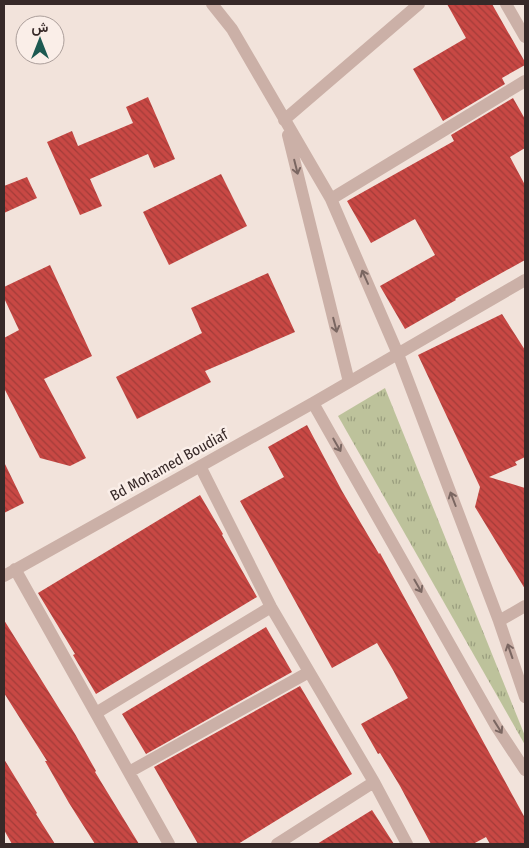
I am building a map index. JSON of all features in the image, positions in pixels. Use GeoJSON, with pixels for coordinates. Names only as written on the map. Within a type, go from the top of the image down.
{"type":"FeatureCollection","features":[{"type":"Feature","properties":{"kind":"street"},"geometry":{"type":"LineString","coordinates":[[212,4],[232,29],[331,199],[398,354],[499,621],[525,697]]}},
{"type":"Feature","properties":{"kind":"street"},"geometry":{"type":"LineString","coordinates":[[284,120],[419,4]]}},
{"type":"Feature","properties":{"kind":"street"},"geometry":{"type":"LineString","coordinates":[[506,4],[525,36]]}},
{"type":"Feature","properties":{"kind":"street"},"geometry":{"type":"LineString","coordinates":[[331,199],[525,82]]}},
{"type":"Feature","properties":{"kind":"street"},"geometry":{"type":"LineString","coordinates":[[284,120],[349,382]]}},
{"type":"Feature","properties":{"kind":"street","name":"Bd Mohamed Boudiaf"},"geometry":{"type":"LineString","coordinates":[[4,576],[349,382],[525,280]]}},
{"type":"Feature","properties":{"kind":"street"},"geometry":{"type":"LineString","coordinates":[[313,402],[496,726],[525,770]]}},
{"type":"Feature","properties":{"kind":"street"},"geometry":{"type":"LineString","coordinates":[[200,466],[271,607],[374,782],[407,844]]}},
{"type":"Feature","properties":{"kind":"street"},"geometry":{"type":"LineString","coordinates":[[15,569],[169,844]]}},
{"type":"Feature","properties":{"kind":"street"},"geometry":{"type":"LineString","coordinates":[[499,621],[525,606]]}},
{"type":"Feature","properties":{"kind":"street"},"geometry":{"type":"LineString","coordinates":[[96,713],[271,607]]}},
{"type":"Feature","properties":{"kind":"street"},"geometry":{"type":"LineString","coordinates":[[129,772],[309,672]]}},
{"type":"Feature","properties":{"kind":"street"},"geometry":{"type":"LineString","coordinates":[[277,844],[374,782]]}},
{"type":"Feature","properties":{"kind":"green space"},"geometry":{"type":"Polygon","coordinates":[[[385,388],[525,736],[525,745],[338,416],[385,388]]]}},
{"type":"Feature","properties":{"kind":"building"},"geometry":{"type":"Polygon","coordinates":[[[447,4],[492,4],[525,65],[502,78],[505,84],[443,121],[413,69],[466,38],[447,4]]]}},
{"type":"Feature","properties":{"kind":"building"},"geometry":{"type":"Polygon","coordinates":[[[148,97],[175,159],[154,168],[148,154],[90,179],[102,206],[80,215],[47,142],[72,131],[78,146],[133,123],[126,107],[148,97]]]}},
{"type":"Feature","properties":{"kind":"building"},"geometry":{"type":"Polygon","coordinates":[[[513,98],[525,119],[525,148],[510,157],[525,185],[525,260],[405,329],[380,286],[435,255],[415,219],[371,243],[347,201],[454,141],[451,135],[513,98]]]}},
{"type":"Feature","properties":{"kind":"building"},"geometry":{"type":"Polygon","coordinates":[[[221,174],[247,226],[169,265],[143,212],[221,174]]]}},
{"type":"Feature","properties":{"kind":"building"},"geometry":{"type":"Polygon","coordinates":[[[27,177],[37,198],[4,213],[4,186],[27,177]]]}},
{"type":"Feature","properties":{"kind":"building"},"geometry":{"type":"Polygon","coordinates":[[[50,265],[92,356],[44,379],[86,458],[70,466],[40,458],[4,388],[4,338],[19,330],[4,298],[4,287],[50,265]]]}},
{"type":"Feature","properties":{"kind":"building"},"geometry":{"type":"Polygon","coordinates":[[[268,273],[295,332],[205,371],[211,382],[137,419],[116,377],[202,333],[191,308],[268,273]]]}},
{"type":"Feature","properties":{"kind":"building"},"geometry":{"type":"Polygon","coordinates":[[[502,314],[525,350],[525,457],[515,462],[517,465],[489,477],[525,488],[525,589],[475,507],[480,487],[418,355],[502,314]]]}},
{"type":"Feature","properties":{"kind":"building"},"geometry":{"type":"Polygon","coordinates":[[[307,425],[342,491],[380,553],[525,818],[525,844],[490,844],[486,837],[473,844],[431,844],[400,786],[380,753],[378,754],[361,724],[408,698],[393,670],[377,643],[332,668],[240,501],[284,477],[268,447],[307,425]]]}},
{"type":"Feature","properties":{"kind":"building"},"geometry":{"type":"Polygon","coordinates":[[[4,462],[24,503],[4,513],[4,462]]]}},
{"type":"Feature","properties":{"kind":"building"},"geometry":{"type":"Polygon","coordinates":[[[200,495],[257,597],[96,694],[73,655],[75,654],[38,593],[200,495]]]}},
{"type":"Feature","properties":{"kind":"building"},"geometry":{"type":"Polygon","coordinates":[[[4,620],[75,734],[95,772],[139,844],[95,844],[69,803],[45,761],[47,761],[4,693],[4,620]]]}},
{"type":"Feature","properties":{"kind":"building"},"geometry":{"type":"Polygon","coordinates":[[[266,627],[292,672],[146,754],[122,714],[266,627]]]}},
{"type":"Feature","properties":{"kind":"building"},"geometry":{"type":"Polygon","coordinates":[[[300,686],[352,774],[238,844],[198,844],[154,767],[300,686]]]}},
{"type":"Feature","properties":{"kind":"building"},"geometry":{"type":"Polygon","coordinates":[[[4,759],[55,844],[12,844],[4,830],[4,759]]]}},
{"type":"Feature","properties":{"kind":"building"},"geometry":{"type":"Polygon","coordinates":[[[372,810],[394,844],[317,844],[372,810]]]}}]}
